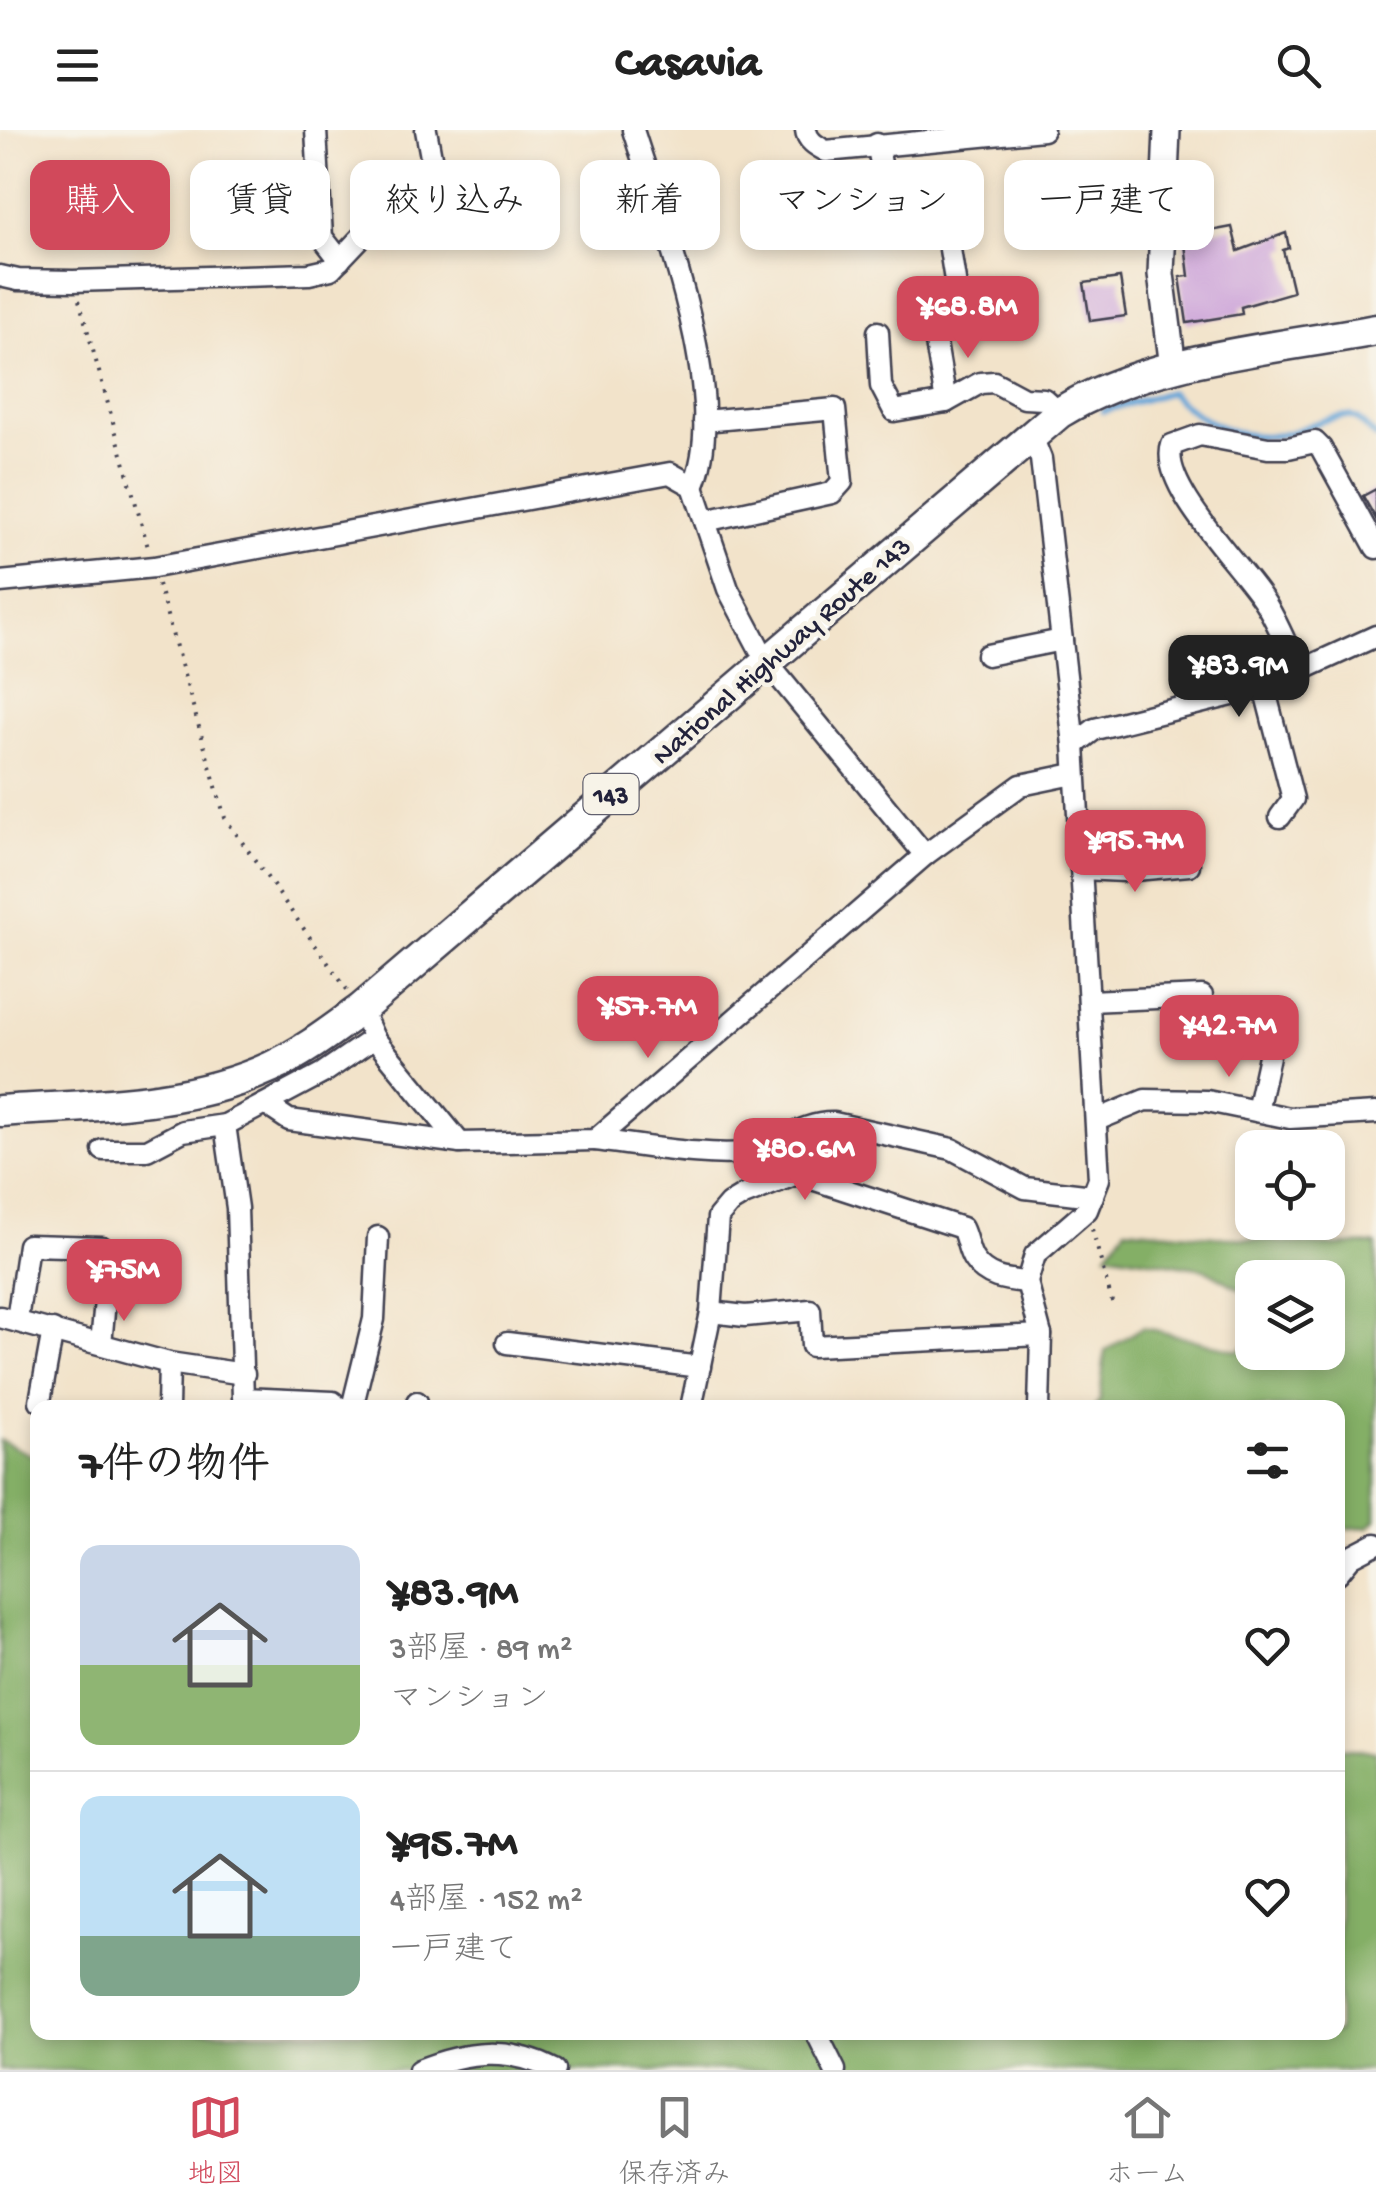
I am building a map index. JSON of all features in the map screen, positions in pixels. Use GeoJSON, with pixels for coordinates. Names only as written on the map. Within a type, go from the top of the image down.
{"type":"FeatureCollection","features":[{"type":"Feature","properties":{"kind":"highway","name":"National Highway Route 143"},"geometry":{"type":"LineString","coordinates":[[0,1110],[160,1098],[230,1082],[270,1068],[306,1048],[361,1009],[1058,413],[1100,390],[1173,367],[1376,330]]}},
{"type":"Feature","properties":{"kind":"main road"},"geometry":{"type":"LineString","coordinates":[[1167,130],[1161,274],[1173,367]]}},
{"type":"Feature","properties":{"kind":"street"},"geometry":{"type":"LineString","coordinates":[[316,130],[322,237],[340,260]]}},
{"type":"Feature","properties":{"kind":"street"},"geometry":{"type":"LineString","coordinates":[[0,276],[73,282],[308,274],[331,269],[401,195],[434,172],[426,130]]}},
{"type":"Feature","properties":{"kind":"street"},"geometry":{"type":"LineString","coordinates":[[634,130],[680,284],[700,368],[702,467],[693,486]]}},
{"type":"Feature","properties":{"kind":"street"},"geometry":{"type":"LineString","coordinates":[[806,130],[806,136],[826,151],[1043,130]]}},
{"type":"Feature","properties":{"kind":"street"},"geometry":{"type":"LineString","coordinates":[[877,144],[892,221],[944,212],[962,324],[934,331],[946,402]]}},
{"type":"Feature","properties":{"kind":"street"},"geometry":{"type":"LineString","coordinates":[[878,332],[881,386],[894,410],[946,402],[980,383],[994,382],[1024,398],[1044,400],[1058,413]]}},
{"type":"Feature","properties":{"kind":"street"},"geometry":{"type":"LineString","coordinates":[[704,421],[835,409],[842,482],[832,494],[705,521]]}},
{"type":"Feature","properties":{"kind":"street"},"geometry":{"type":"LineString","coordinates":[[1031,434],[1041,458],[1074,745],[1099,1179],[1090,1203],[1035,1255],[1027,1282],[1041,1335],[1039,1400]]}},
{"type":"Feature","properties":{"kind":"street"},"geometry":{"type":"LineString","coordinates":[[1298,671],[1265,602],[1176,484],[1169,453],[1172,445],[1200,434],[1268,448],[1315,442],[1374,538]]}},
{"type":"Feature","properties":{"kind":"street"},"geometry":{"type":"LineString","coordinates":[[0,582],[154,567],[670,474],[693,486],[728,589],[766,661],[924,855]]}},
{"type":"Feature","properties":{"kind":"street"},"geometry":{"type":"LineString","coordinates":[[1074,745],[1095,729],[1264,688],[1376,636]]}},
{"type":"Feature","properties":{"kind":"street"},"geometry":{"type":"LineString","coordinates":[[987,655],[1062,640]]}},
{"type":"Feature","properties":{"kind":"street"},"geometry":{"type":"LineString","coordinates":[[1264,688],[1293,799],[1280,817]]}},
{"type":"Feature","properties":{"kind":"street"},"geometry":{"type":"LineString","coordinates":[[595,1140],[924,855],[1022,785],[1074,774]]}},
{"type":"Feature","properties":{"kind":"street"},"geometry":{"type":"LineString","coordinates":[[1081,868],[1124,871],[1189,865]]}},
{"type":"Feature","properties":{"kind":"street"},"geometry":{"type":"LineString","coordinates":[[1089,1001],[1202,996]]}},
{"type":"Feature","properties":{"kind":"street"},"geometry":{"type":"LineString","coordinates":[[361,1009],[374,1038],[460,1143]]}},
{"type":"Feature","properties":{"kind":"street"},"geometry":{"type":"LineString","coordinates":[[102,1150],[147,1150],[183,1130],[225,1125],[323,1073],[374,1038]]}},
{"type":"Feature","properties":{"kind":"street"},"geometry":{"type":"LineString","coordinates":[[1257,1111],[1269,1056]]}},
{"type":"Feature","properties":{"kind":"street"},"geometry":{"type":"LineString","coordinates":[[1097,1120],[1145,1100],[1207,1101],[1290,1118],[1376,1113]]}},
{"type":"Feature","properties":{"kind":"street"},"geometry":{"type":"LineString","coordinates":[[264,1104],[289,1120],[460,1143],[595,1140],[725,1153],[752,1151],[815,1122],[834,1123],[952,1149],[1025,1188],[1090,1203]]}},
{"type":"Feature","properties":{"kind":"street"},"geometry":{"type":"LineString","coordinates":[[225,1125],[237,1208],[247,1400]]}},
{"type":"Feature","properties":{"kind":"street"},"geometry":{"type":"LineString","coordinates":[[790,1134],[797,1174]]}},
{"type":"Feature","properties":{"kind":"street"},"geometry":{"type":"LineString","coordinates":[[694,1400],[712,1312],[718,1217],[744,1195],[797,1174],[962,1228],[972,1259],[985,1270],[998,1280],[1027,1282]]}},
{"type":"Feature","properties":{"kind":"street"},"geometry":{"type":"LineString","coordinates":[[354,1400],[374,1319],[378,1237]]}},
{"type":"Feature","properties":{"kind":"street"},"geometry":{"type":"LineString","coordinates":[[102,1247],[28,1244],[9,1319],[169,1363],[244,1374]]}},
{"type":"Feature","properties":{"kind":"street"},"geometry":{"type":"LineString","coordinates":[[101,1344],[106,1290]]}},
{"type":"Feature","properties":{"kind":"street"},"geometry":{"type":"LineString","coordinates":[[712,1312],[744,1316],[810,1310],[812,1346],[1041,1335]]}},
{"type":"Feature","properties":{"kind":"street"},"geometry":{"type":"LineString","coordinates":[[40,1400],[52,1330]]}},
{"type":"Feature","properties":{"kind":"street"},"geometry":{"type":"LineString","coordinates":[[508,1344],[700,1367]]}},
{"type":"Feature","properties":{"kind":"street"},"geometry":{"type":"LineString","coordinates":[[168,1400],[169,1363]]}},
{"type":"Feature","properties":{"kind":"street"},"geometry":{"type":"LineString","coordinates":[[1345,1560],[1376,1544]]}},
{"type":"Feature","properties":{"kind":"street"},"geometry":{"type":"LineString","coordinates":[[820,2040],[836,2070]]}},
{"type":"Feature","properties":{"kind":"street"},"geometry":{"type":"LineString","coordinates":[[419,2070],[469,2054],[500,2053],[530,2058],[555,2070]]}},
{"type":"Feature","properties":{"kind":"path"},"geometry":{"type":"LineString","coordinates":[[73,282],[225,818],[361,1009]]}},
{"type":"Feature","properties":{"kind":"path"},"geometry":{"type":"LineString","coordinates":[[1090,1203],[1112,1302]]}},
{"type":"Feature","properties":{"kind":"green space"},"geometry":{"type":"Polygon","coordinates":[[[1126,1228],[1324,1246],[1376,1244],[1376,1520],[1369,1527],[1345,1529],[1345,1400],[1100,1400],[1105,1351],[1143,1327],[1235,1350],[1235,1370],[1345,1370],[1345,1260],[1235,1260],[1235,1286],[1204,1269],[1107,1253],[1126,1228]]]}},
{"type":"Feature","properties":{"kind":"green space"},"geometry":{"type":"Polygon","coordinates":[[[0,1440],[30,1455],[30,2040],[1345,2040],[1345,1749],[1376,1751],[1376,2070],[0,2070],[0,1440]]]}},
{"type":"Feature","properties":{"kind":"building"},"geometry":{"type":"Polygon","coordinates":[[[1232,227],[1238,251],[1286,233],[1289,248],[1283,250],[1293,292],[1241,307],[1242,314],[1187,323],[1180,277],[1189,276],[1186,250],[1214,250],[1214,230],[1232,227]]]}},
{"type":"Feature","properties":{"kind":"building"},"geometry":{"type":"Polygon","coordinates":[[[1120,278],[1126,316],[1090,321],[1084,283],[1120,278]]]}},
{"type":"Feature","properties":{"kind":"building"},"geometry":{"type":"Polygon","coordinates":[[[1376,489],[1376,519],[1363,496],[1376,489]]]}},
{"type":"Feature","properties":{"kind":"waterway"},"geometry":{"type":"LineString","coordinates":[[1103,411],[1170,392],[1193,412],[1234,432],[1279,435],[1349,416],[1376,437]]}}]}
